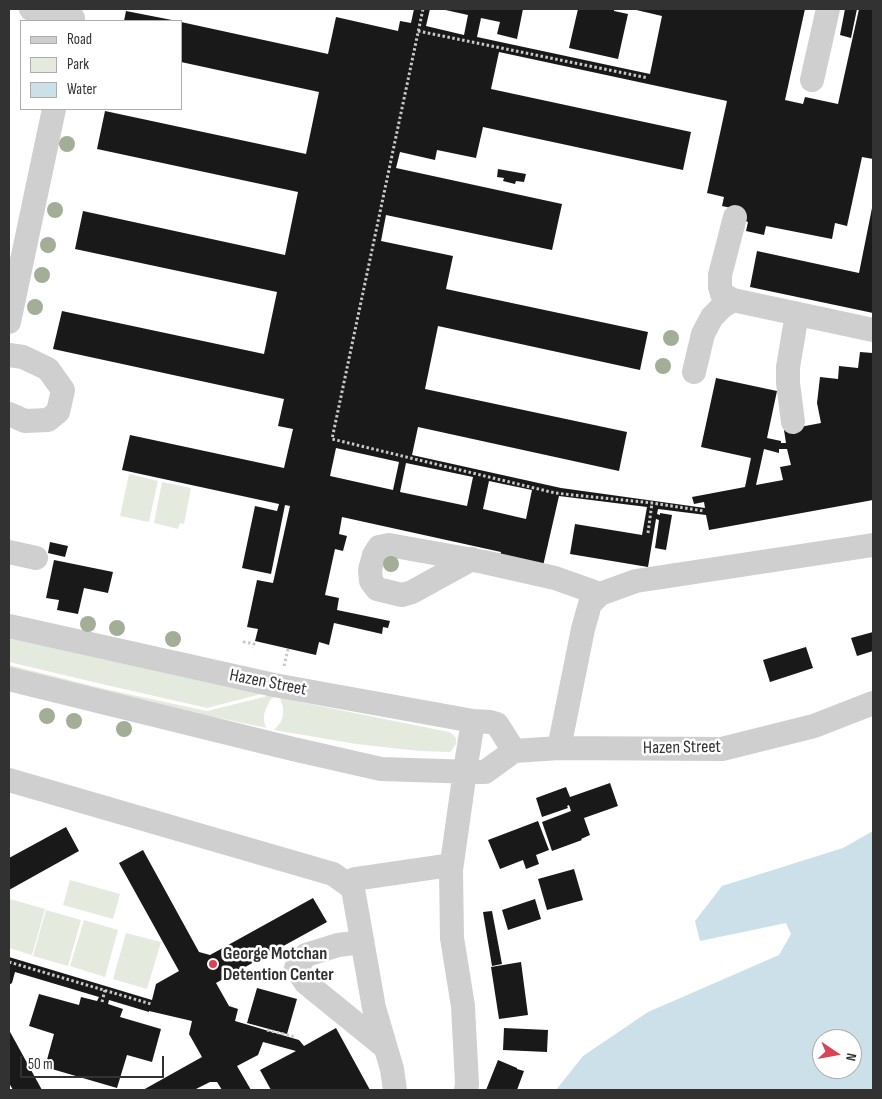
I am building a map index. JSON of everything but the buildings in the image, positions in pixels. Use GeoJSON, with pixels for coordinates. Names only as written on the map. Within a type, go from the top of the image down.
{"type":"FeatureCollection","features":[{"type":"Feature","properties":{"kind":"street"},"geometry":{"type":"LineString","coordinates":[[31,9],[74,16]]}},
{"type":"Feature","properties":{"kind":"street"},"geometry":{"type":"LineString","coordinates":[[812,80],[828,9]]}},
{"type":"Feature","properties":{"kind":"street"},"geometry":{"type":"LineString","coordinates":[[9,322],[54,110]]}},
{"type":"Feature","properties":{"kind":"street"},"geometry":{"type":"LineString","coordinates":[[734,217],[720,276],[722,294],[733,300],[873,330]]}},
{"type":"Feature","properties":{"kind":"street"},"geometry":{"type":"LineString","coordinates":[[694,372],[707,325],[722,307],[733,300]]}},
{"type":"Feature","properties":{"kind":"street"},"geometry":{"type":"LineString","coordinates":[[793,422],[788,367],[797,314]]}},
{"type":"Feature","properties":{"kind":"street"},"geometry":{"type":"LineString","coordinates":[[9,355],[23,357],[48,369],[63,390],[58,412],[48,420],[25,421],[9,414]]}},
{"type":"Feature","properties":{"kind":"street"},"geometry":{"type":"LineString","coordinates":[[559,748],[590,604],[600,594],[636,581],[873,545]]}},
{"type":"Feature","properties":{"kind":"street"},"geometry":{"type":"LineString","coordinates":[[9,552],[36,558]]}},
{"type":"Feature","properties":{"kind":"street"},"geometry":{"type":"LineString","coordinates":[[472,560],[555,578],[600,594]]}},
{"type":"Feature","properties":{"kind":"street","name":"Hazen Street"},"geometry":{"type":"LineString","coordinates":[[9,626],[274,685],[473,721],[490,722],[497,724],[514,751],[559,748],[722,749],[814,726],[873,703]]}},
{"type":"Feature","properties":{"kind":"street"},"geometry":{"type":"LineString","coordinates":[[9,679],[381,769],[485,772],[514,751]]}},
{"type":"Feature","properties":{"kind":"street"},"geometry":{"type":"LineString","coordinates":[[466,1090],[463,1006],[452,938],[451,866],[473,721]]}},
{"type":"Feature","properties":{"kind":"street"},"geometry":{"type":"LineString","coordinates":[[9,780],[334,874],[347,884],[353,889],[374,1008],[392,1069],[395,1090]]}},
{"type":"Feature","properties":{"kind":"street"},"geometry":{"type":"LineString","coordinates":[[347,884],[355,879],[451,866]]}},
{"type":"Feature","properties":{"kind":"street"},"geometry":{"type":"LineString","coordinates":[[362,942],[338,945],[306,955],[296,968],[306,983],[386,1048]]}},
{"type":"Feature","properties":{"kind":"path"},"geometry":{"type":"LineString","coordinates":[[423,9],[332,439],[554,493],[652,503],[704,511]]}},
{"type":"Feature","properties":{"kind":"path"},"geometry":{"type":"LineString","coordinates":[[418,31],[648,78]]}},
{"type":"Feature","properties":{"kind":"path"},"geometry":{"type":"LineString","coordinates":[[648,533],[652,503]]}},
{"type":"Feature","properties":{"kind":"path"},"geometry":{"type":"LineString","coordinates":[[244,644],[244,642],[254,644],[253,648]]}},
{"type":"Feature","properties":{"kind":"path"},"geometry":{"type":"LineString","coordinates":[[284,666],[288,649]]}},
{"type":"Feature","properties":{"kind":"path"},"geometry":{"type":"LineString","coordinates":[[9,962],[151,1004]]}},
{"type":"Feature","properties":{"kind":"path"},"geometry":{"type":"LineString","coordinates":[[102,1002],[105,990]]}},
{"type":"Feature","properties":{"kind":"path"},"geometry":{"type":"LineString","coordinates":[[267,1030],[296,1037]]}},
{"type":"Feature","properties":{"kind":"green space"},"geometry":{"type":"Polygon","coordinates":[[[129,474],[158,481],[149,522],[120,516],[129,474]]]}},
{"type":"Feature","properties":{"kind":"green space"},"geometry":{"type":"Polygon","coordinates":[[[162,482],[191,488],[184,524],[180,523],[178,529],[154,523],[162,482]]]}},
{"type":"Feature","properties":{"kind":"green space"},"geometry":{"type":"Polygon","coordinates":[[[9,635],[265,693],[207,708],[9,662],[9,635]]]}},
{"type":"Feature","properties":{"kind":"green space"},"geometry":{"type":"Polygon","coordinates":[[[9,665],[105,689],[207,711],[272,695],[274,697],[270,700],[264,714],[264,722],[267,728],[159,706],[9,670],[9,665]]]}},
{"type":"Feature","properties":{"kind":"green space"},"geometry":{"type":"Polygon","coordinates":[[[280,698],[449,732],[456,738],[456,744],[450,752],[419,751],[356,744],[274,730],[281,722],[283,715],[280,698]]]}},
{"type":"Feature","properties":{"kind":"green space"},"geometry":{"type":"Polygon","coordinates":[[[70,880],[120,894],[113,919],[63,905],[70,880]]]}},
{"type":"Feature","properties":{"kind":"green space"},"geometry":{"type":"Polygon","coordinates":[[[10,899],[45,909],[32,955],[9,948],[10,899]]]}},
{"type":"Feature","properties":{"kind":"green space"},"geometry":{"type":"Polygon","coordinates":[[[46,910],[81,920],[68,966],[33,956],[46,910]]]}},
{"type":"Feature","properties":{"kind":"green space"},"geometry":{"type":"Polygon","coordinates":[[[84,920],[118,930],[105,977],[70,966],[84,920]]]}},
{"type":"Feature","properties":{"kind":"green space"},"geometry":{"type":"Polygon","coordinates":[[[126,933],[161,942],[147,989],[113,979],[126,933]]]}},
{"type":"Feature","properties":{"kind":"water"},"geometry":{"type":"Polygon","coordinates":[[[873,831],[873,1090],[556,1090],[583,1056],[648,1012],[779,955],[791,934],[786,923],[700,941],[695,921],[722,886],[843,848],[873,831]]]}},
{"type":"Feature","properties":{"kind":"place","name":"George Motchan Detention Center"},"geometry":{"type":"Point","coordinates":[213,964]}}]}
